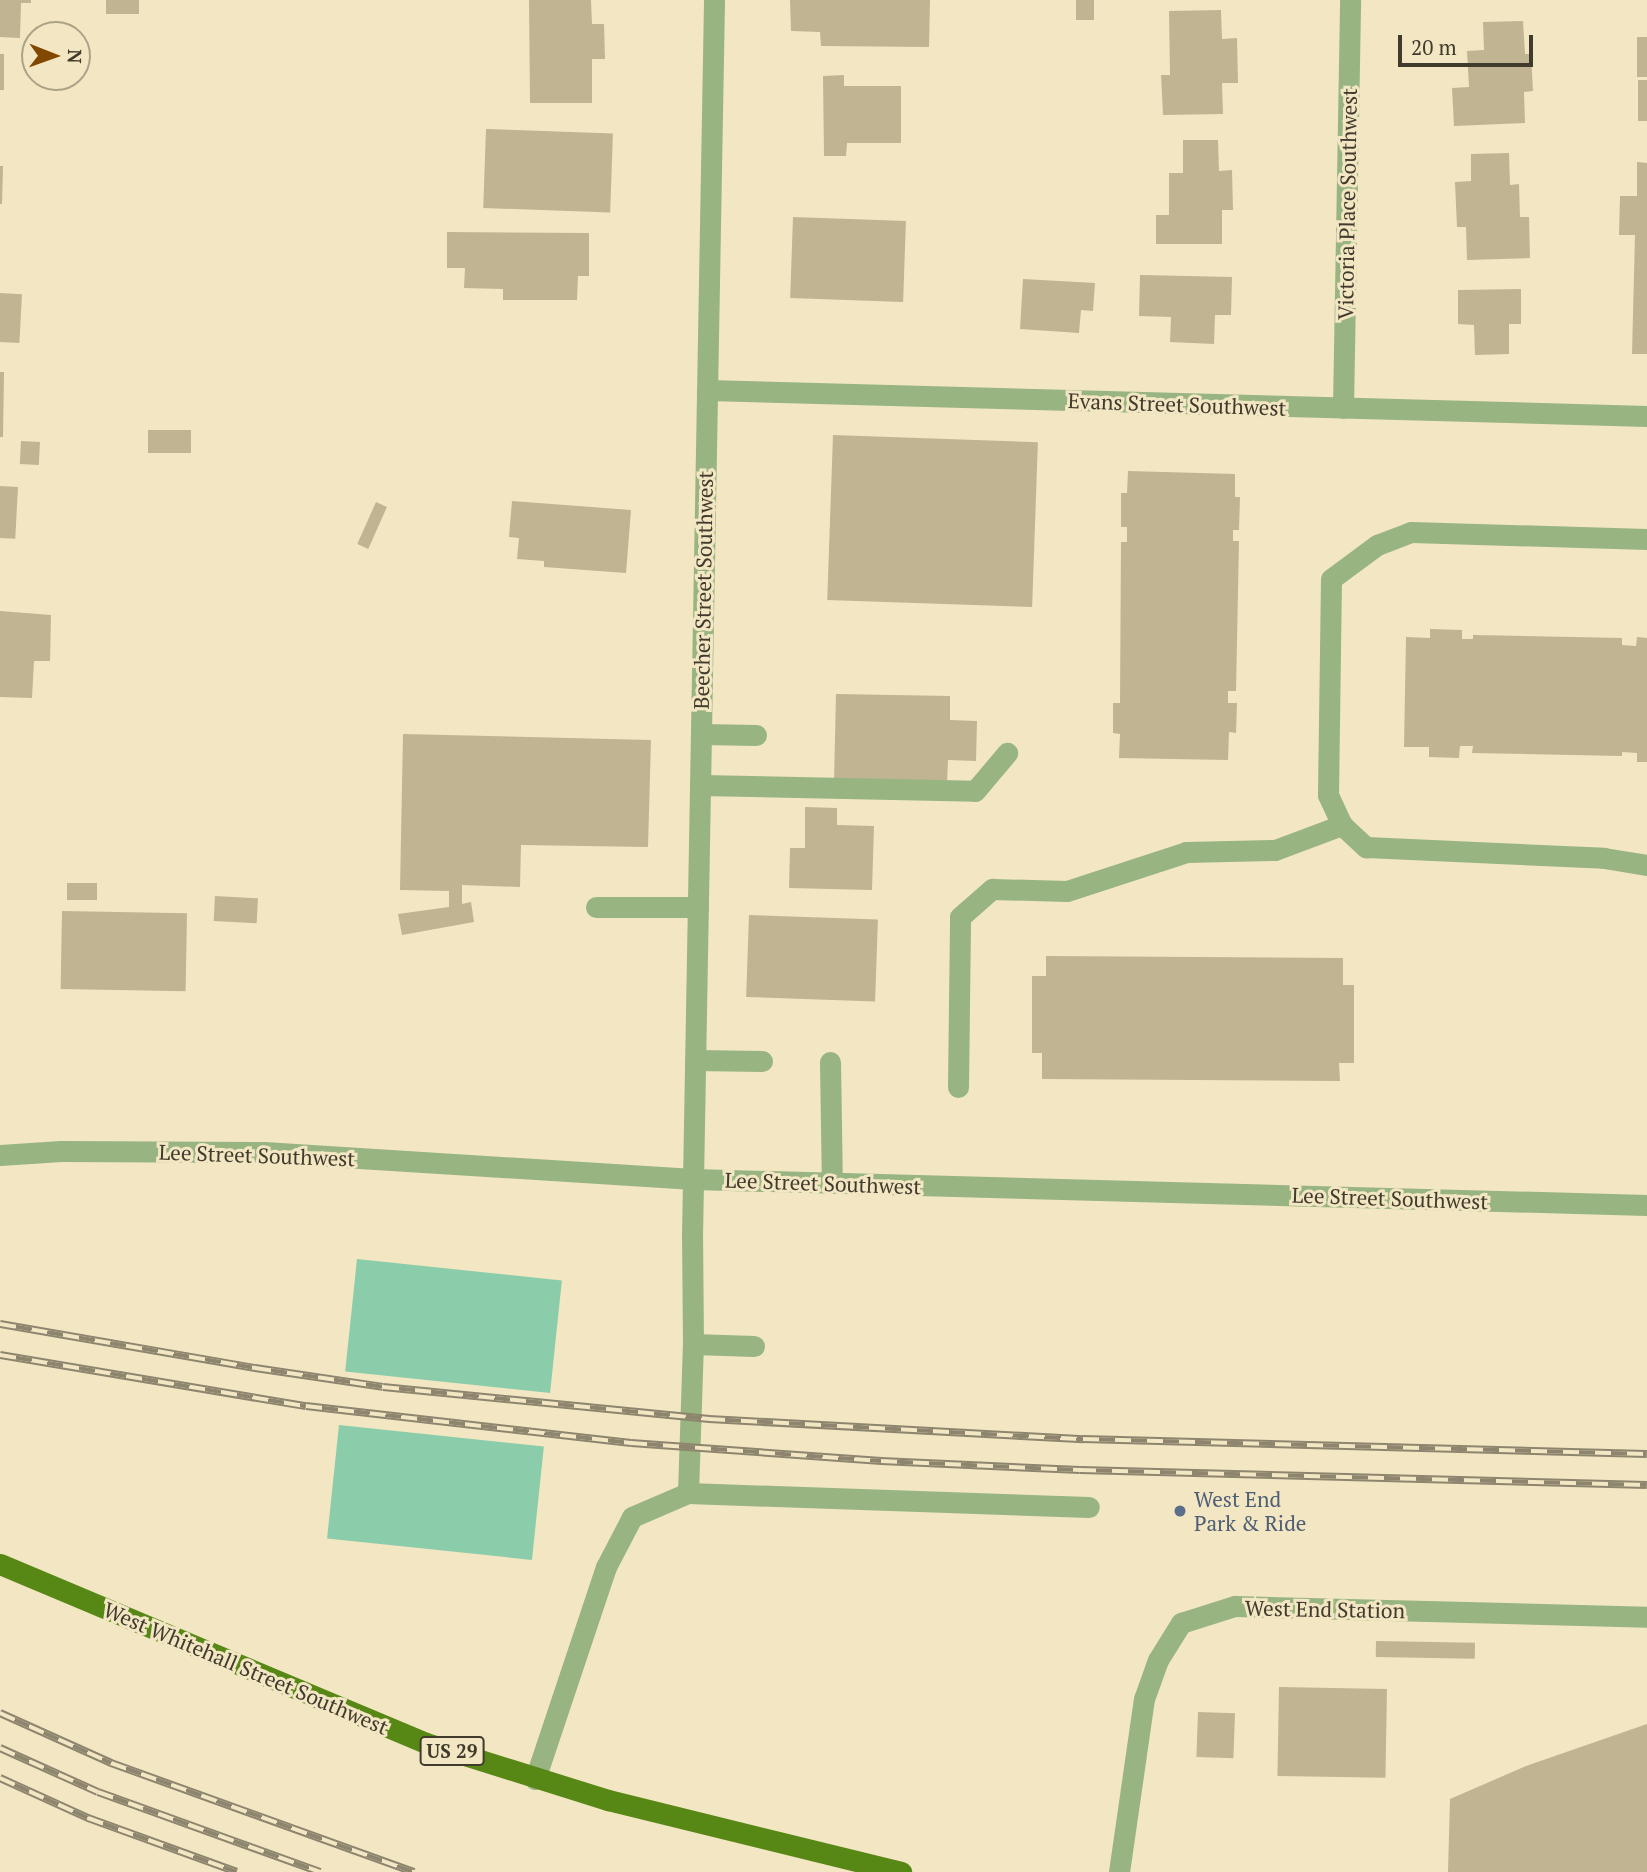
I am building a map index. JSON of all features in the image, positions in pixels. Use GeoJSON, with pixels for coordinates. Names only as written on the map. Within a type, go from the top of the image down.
{"type":"FeatureCollection","features":[{"type":"Feature","properties":{"kind":"main road","name":"West Whitehall Street Southwest"},"geometry":{"type":"LineString","coordinates":[[0,1563],[426,1743],[535,1779],[901,1872]]}},
{"type":"Feature","properties":{"kind":"street","name":"Beecher Street Southwest"},"geometry":{"type":"LineString","coordinates":[[688,1493],[693,1344],[693,1179],[714,0]]}},
{"type":"Feature","properties":{"kind":"street","name":"Victoria Place Southwest"},"geometry":{"type":"LineString","coordinates":[[1343,408],[1350,0]]}},
{"type":"Feature","properties":{"kind":"street","name":"Evans Street Southwest"},"geometry":{"type":"LineString","coordinates":[[707,390],[1647,416]]}},
{"type":"Feature","properties":{"kind":"street"},"geometry":{"type":"LineString","coordinates":[[1647,539],[1411,532],[1377,545],[1331,579],[1328,795],[1342,825],[1366,847],[1604,858],[1647,865]]}},
{"type":"Feature","properties":{"kind":"street"},"geometry":{"type":"LineString","coordinates":[[701,734],[756,735]]}},
{"type":"Feature","properties":{"kind":"street"},"geometry":{"type":"LineString","coordinates":[[700,785],[975,791],[1007,753]]}},
{"type":"Feature","properties":{"kind":"street"},"geometry":{"type":"LineString","coordinates":[[958,1087],[960,917],[992,889],[1067,891],[1186,852],[1275,850],[1342,825]]}},
{"type":"Feature","properties":{"kind":"street"},"geometry":{"type":"LineString","coordinates":[[596,907],[698,907]]}},
{"type":"Feature","properties":{"kind":"street"},"geometry":{"type":"LineString","coordinates":[[695,1060],[762,1061]]}},
{"type":"Feature","properties":{"kind":"street"},"geometry":{"type":"LineString","coordinates":[[830,1062],[832,1183]]}},
{"type":"Feature","properties":{"kind":"street","name":"Lee Street Southwest"},"geometry":{"type":"LineString","coordinates":[[0,1155],[61,1151],[264,1152],[693,1179],[1647,1205]]}},
{"type":"Feature","properties":{"kind":"street"},"geometry":{"type":"LineString","coordinates":[[693,1344],[754,1346]]}},
{"type":"Feature","properties":{"kind":"street"},"geometry":{"type":"LineString","coordinates":[[535,1779],[606,1567],[632,1517],[688,1493],[1089,1507]]}},
{"type":"Feature","properties":{"kind":"street","name":"West End Station"},"geometry":{"type":"LineString","coordinates":[[1119,1872],[1143,1699],[1158,1660],[1181,1623],[1235,1606],[1647,1617]]}},
{"type":"Feature","properties":{"kind":"green space"},"geometry":{"type":"Polygon","coordinates":[[[357,1259],[562,1281],[550,1393],[345,1371],[357,1259]]]}},
{"type":"Feature","properties":{"kind":"green space"},"geometry":{"type":"Polygon","coordinates":[[[339,1425],[544,1447],[532,1560],[327,1538],[339,1425]]]}},
{"type":"Feature","properties":{"kind":"building"},"geometry":{"type":"Polygon","coordinates":[[[0,0],[31,0],[31,3],[21,3],[20,38],[0,37],[0,0]]]}},
{"type":"Feature","properties":{"kind":"building"},"geometry":{"type":"Polygon","coordinates":[[[106,0],[139,0],[139,14],[106,14],[106,0]]]}},
{"type":"Feature","properties":{"kind":"building"},"geometry":{"type":"Polygon","coordinates":[[[529,0],[591,0],[592,24],[604,24],[605,59],[592,59],[592,103],[530,103],[529,0]]]}},
{"type":"Feature","properties":{"kind":"building"},"geometry":{"type":"Polygon","coordinates":[[[790,0],[930,0],[929,47],[821,46],[820,32],[791,31],[790,0]]]}},
{"type":"Feature","properties":{"kind":"building"},"geometry":{"type":"Polygon","coordinates":[[[1076,0],[1094,0],[1094,20],[1076,20],[1076,0]]]}},
{"type":"Feature","properties":{"kind":"building"},"geometry":{"type":"Polygon","coordinates":[[[1221,10],[1222,39],[1237,38],[1238,83],[1222,83],[1223,114],[1163,115],[1161,75],[1170,75],[1169,11],[1221,10]]]}},
{"type":"Feature","properties":{"kind":"building"},"geometry":{"type":"Polygon","coordinates":[[[1523,21],[1525,54],[1531,54],[1533,91],[1524,92],[1525,123],[1454,126],[1452,88],[1469,87],[1467,51],[1484,50],[1483,22],[1523,21]]]}},
{"type":"Feature","properties":{"kind":"building"},"geometry":{"type":"Polygon","coordinates":[[[1637,37],[1647,37],[1647,77],[1637,77],[1637,37]]]}},
{"type":"Feature","properties":{"kind":"building"},"geometry":{"type":"Polygon","coordinates":[[[0,54],[4,54],[4,90],[0,90],[0,54]]]}},
{"type":"Feature","properties":{"kind":"building"},"geometry":{"type":"Polygon","coordinates":[[[844,75],[844,86],[901,86],[901,143],[847,143],[846,156],[824,156],[823,76],[844,75]]]}},
{"type":"Feature","properties":{"kind":"building"},"geometry":{"type":"Polygon","coordinates":[[[1638,80],[1647,80],[1647,121],[1638,121],[1638,80]]]}},
{"type":"Feature","properties":{"kind":"building"},"geometry":{"type":"Polygon","coordinates":[[[486,129],[613,133],[610,212],[483,208],[486,129]]]}},
{"type":"Feature","properties":{"kind":"building"},"geometry":{"type":"Polygon","coordinates":[[[1183,140],[1218,140],[1219,171],[1232,170],[1233,210],[1222,210],[1222,244],[1156,244],[1156,215],[1169,215],[1169,173],[1183,173],[1183,140]]]}},
{"type":"Feature","properties":{"kind":"building"},"geometry":{"type":"Polygon","coordinates":[[[1509,153],[1510,185],[1519,184],[1520,217],[1529,217],[1530,258],[1467,260],[1466,227],[1457,227],[1455,182],[1471,181],[1471,154],[1509,153]]]}},
{"type":"Feature","properties":{"kind":"building"},"geometry":{"type":"Polygon","coordinates":[[[1637,162],[1647,163],[1647,354],[1632,354],[1635,235],[1619,235],[1620,196],[1637,196],[1637,162]]]}},
{"type":"Feature","properties":{"kind":"building"},"geometry":{"type":"Polygon","coordinates":[[[0,166],[3,166],[2,204],[0,204],[0,166]]]}},
{"type":"Feature","properties":{"kind":"building"},"geometry":{"type":"Polygon","coordinates":[[[793,217],[906,221],[903,302],[790,298],[793,217]]]}},
{"type":"Feature","properties":{"kind":"building"},"geometry":{"type":"Polygon","coordinates":[[[447,232],[589,233],[589,276],[578,276],[577,300],[503,300],[503,289],[464,288],[465,268],[447,268],[447,232]]]}},
{"type":"Feature","properties":{"kind":"building"},"geometry":{"type":"Polygon","coordinates":[[[1140,275],[1232,277],[1231,315],[1215,315],[1214,344],[1170,342],[1171,317],[1139,316],[1140,275]]]}},
{"type":"Feature","properties":{"kind":"building"},"geometry":{"type":"Polygon","coordinates":[[[1023,279],[1095,283],[1093,311],[1081,310],[1079,333],[1020,329],[1023,279]]]}},
{"type":"Feature","properties":{"kind":"building"},"geometry":{"type":"Polygon","coordinates":[[[1521,289],[1521,324],[1509,324],[1509,354],[1475,355],[1474,325],[1458,324],[1458,290],[1521,289]]]}},
{"type":"Feature","properties":{"kind":"building"},"geometry":{"type":"Polygon","coordinates":[[[0,293],[22,294],[19,343],[0,342],[0,293]]]}},
{"type":"Feature","properties":{"kind":"building"},"geometry":{"type":"Polygon","coordinates":[[[0,372],[4,372],[3,437],[0,437],[0,372]]]}},
{"type":"Feature","properties":{"kind":"building"},"geometry":{"type":"Polygon","coordinates":[[[148,430],[191,430],[191,453],[148,453],[148,430]]]}},
{"type":"Feature","properties":{"kind":"building"},"geometry":{"type":"Polygon","coordinates":[[[833,435],[1038,442],[1032,607],[827,600],[833,435]]]}},
{"type":"Feature","properties":{"kind":"building"},"geometry":{"type":"Polygon","coordinates":[[[21,441],[40,442],[39,465],[20,464],[21,441]]]}},
{"type":"Feature","properties":{"kind":"building"},"geometry":{"type":"Polygon","coordinates":[[[1128,471],[1235,474],[1235,497],[1240,497],[1239,530],[1233,530],[1233,541],[1239,541],[1236,691],[1228,691],[1228,703],[1237,703],[1236,733],[1229,732],[1228,760],[1119,758],[1120,734],[1113,733],[1113,703],[1120,703],[1121,542],[1127,542],[1127,527],[1121,527],[1121,493],[1127,493],[1128,471]]]}},
{"type":"Feature","properties":{"kind":"building"},"geometry":{"type":"Polygon","coordinates":[[[0,486],[18,487],[15,539],[0,538],[0,486]]]}},
{"type":"Feature","properties":{"kind":"building"},"geometry":{"type":"Polygon","coordinates":[[[512,501],[631,510],[626,573],[544,567],[544,561],[517,559],[519,538],[509,537],[512,501]]]}},
{"type":"Feature","properties":{"kind":"building"},"geometry":{"type":"Polygon","coordinates":[[[376,502],[387,507],[368,549],[357,544],[376,502]]]}},
{"type":"Feature","properties":{"kind":"building"},"geometry":{"type":"Polygon","coordinates":[[[0,611],[51,615],[50,661],[34,661],[32,698],[0,697],[0,611]]]}},
{"type":"Feature","properties":{"kind":"building"},"geometry":{"type":"Polygon","coordinates":[[[1430,629],[1462,630],[1462,639],[1473,639],[1473,635],[1622,638],[1622,645],[1636,646],[1637,637],[1647,638],[1647,762],[1637,762],[1637,753],[1622,752],[1622,756],[1472,753],[1473,746],[1460,746],[1459,758],[1429,757],[1429,747],[1404,747],[1406,637],[1430,638],[1430,629]]]}},
{"type":"Feature","properties":{"kind":"building"},"geometry":{"type":"Polygon","coordinates":[[[836,694],[950,696],[950,720],[977,721],[976,761],[948,760],[947,783],[834,781],[836,694]]]}},
{"type":"Feature","properties":{"kind":"building"},"geometry":{"type":"Polygon","coordinates":[[[403,734],[651,740],[648,847],[521,845],[520,887],[462,885],[462,904],[471,902],[474,922],[402,935],[398,914],[449,907],[449,891],[400,890],[403,734]]]}},
{"type":"Feature","properties":{"kind":"building"},"geometry":{"type":"Polygon","coordinates":[[[805,807],[837,808],[837,825],[874,826],[872,890],[789,888],[790,848],[805,848],[805,807]]]}},
{"type":"Feature","properties":{"kind":"building"},"geometry":{"type":"Polygon","coordinates":[[[67,883],[97,883],[97,900],[67,900],[67,883]]]}},
{"type":"Feature","properties":{"kind":"building"},"geometry":{"type":"Polygon","coordinates":[[[215,896],[258,898],[257,923],[214,921],[215,896]]]}},
{"type":"Feature","properties":{"kind":"building"},"geometry":{"type":"Polygon","coordinates":[[[62,911],[187,913],[186,991],[61,989],[62,911]]]}},
{"type":"Feature","properties":{"kind":"building"},"geometry":{"type":"Polygon","coordinates":[[[749,915],[878,920],[875,1001],[746,997],[749,915]]]}},
{"type":"Feature","properties":{"kind":"building"},"geometry":{"type":"Polygon","coordinates":[[[1046,956],[1343,958],[1343,985],[1354,985],[1354,1063],[1339,1063],[1340,1081],[1042,1079],[1042,1053],[1032,1053],[1032,976],[1046,976],[1046,956]]]}},
{"type":"Feature","properties":{"kind":"building"},"geometry":{"type":"Polygon","coordinates":[[[1376,1641],[1475,1643],[1475,1659],[1376,1657],[1376,1641]]]}},
{"type":"Feature","properties":{"kind":"building"},"geometry":{"type":"Polygon","coordinates":[[[1279,1687],[1387,1689],[1385,1778],[1277,1776],[1279,1687]]]}},
{"type":"Feature","properties":{"kind":"building"},"geometry":{"type":"Polygon","coordinates":[[[1198,1712],[1235,1713],[1233,1758],[1196,1757],[1198,1712]]]}},
{"type":"Feature","properties":{"kind":"building"},"geometry":{"type":"Polygon","coordinates":[[[1647,1724],[1647,1872],[1448,1872],[1450,1799],[1526,1766],[1647,1724]]]}},
{"type":"Feature","properties":{"kind":"railway"},"geometry":{"type":"LineString","coordinates":[[0,1324],[383,1387],[709,1419],[1083,1439],[1647,1454]]}},
{"type":"Feature","properties":{"kind":"railway"},"geometry":{"type":"LineString","coordinates":[[0,1355],[306,1406],[631,1443],[881,1461],[1080,1470],[1647,1485]]}},
{"type":"Feature","properties":{"kind":"railway"},"geometry":{"type":"LineString","coordinates":[[0,1713],[111,1763],[414,1872]]}},
{"type":"Feature","properties":{"kind":"railway"},"geometry":{"type":"LineString","coordinates":[[0,1748],[98,1792],[320,1872]]}},
{"type":"Feature","properties":{"kind":"railway"},"geometry":{"type":"LineString","coordinates":[[0,1778],[88,1818],[237,1872]]}},
{"type":"Feature","properties":{"kind":"place","name":"West End Park & Ride"},"geometry":{"type":"Point","coordinates":[1180,1511]}}]}
